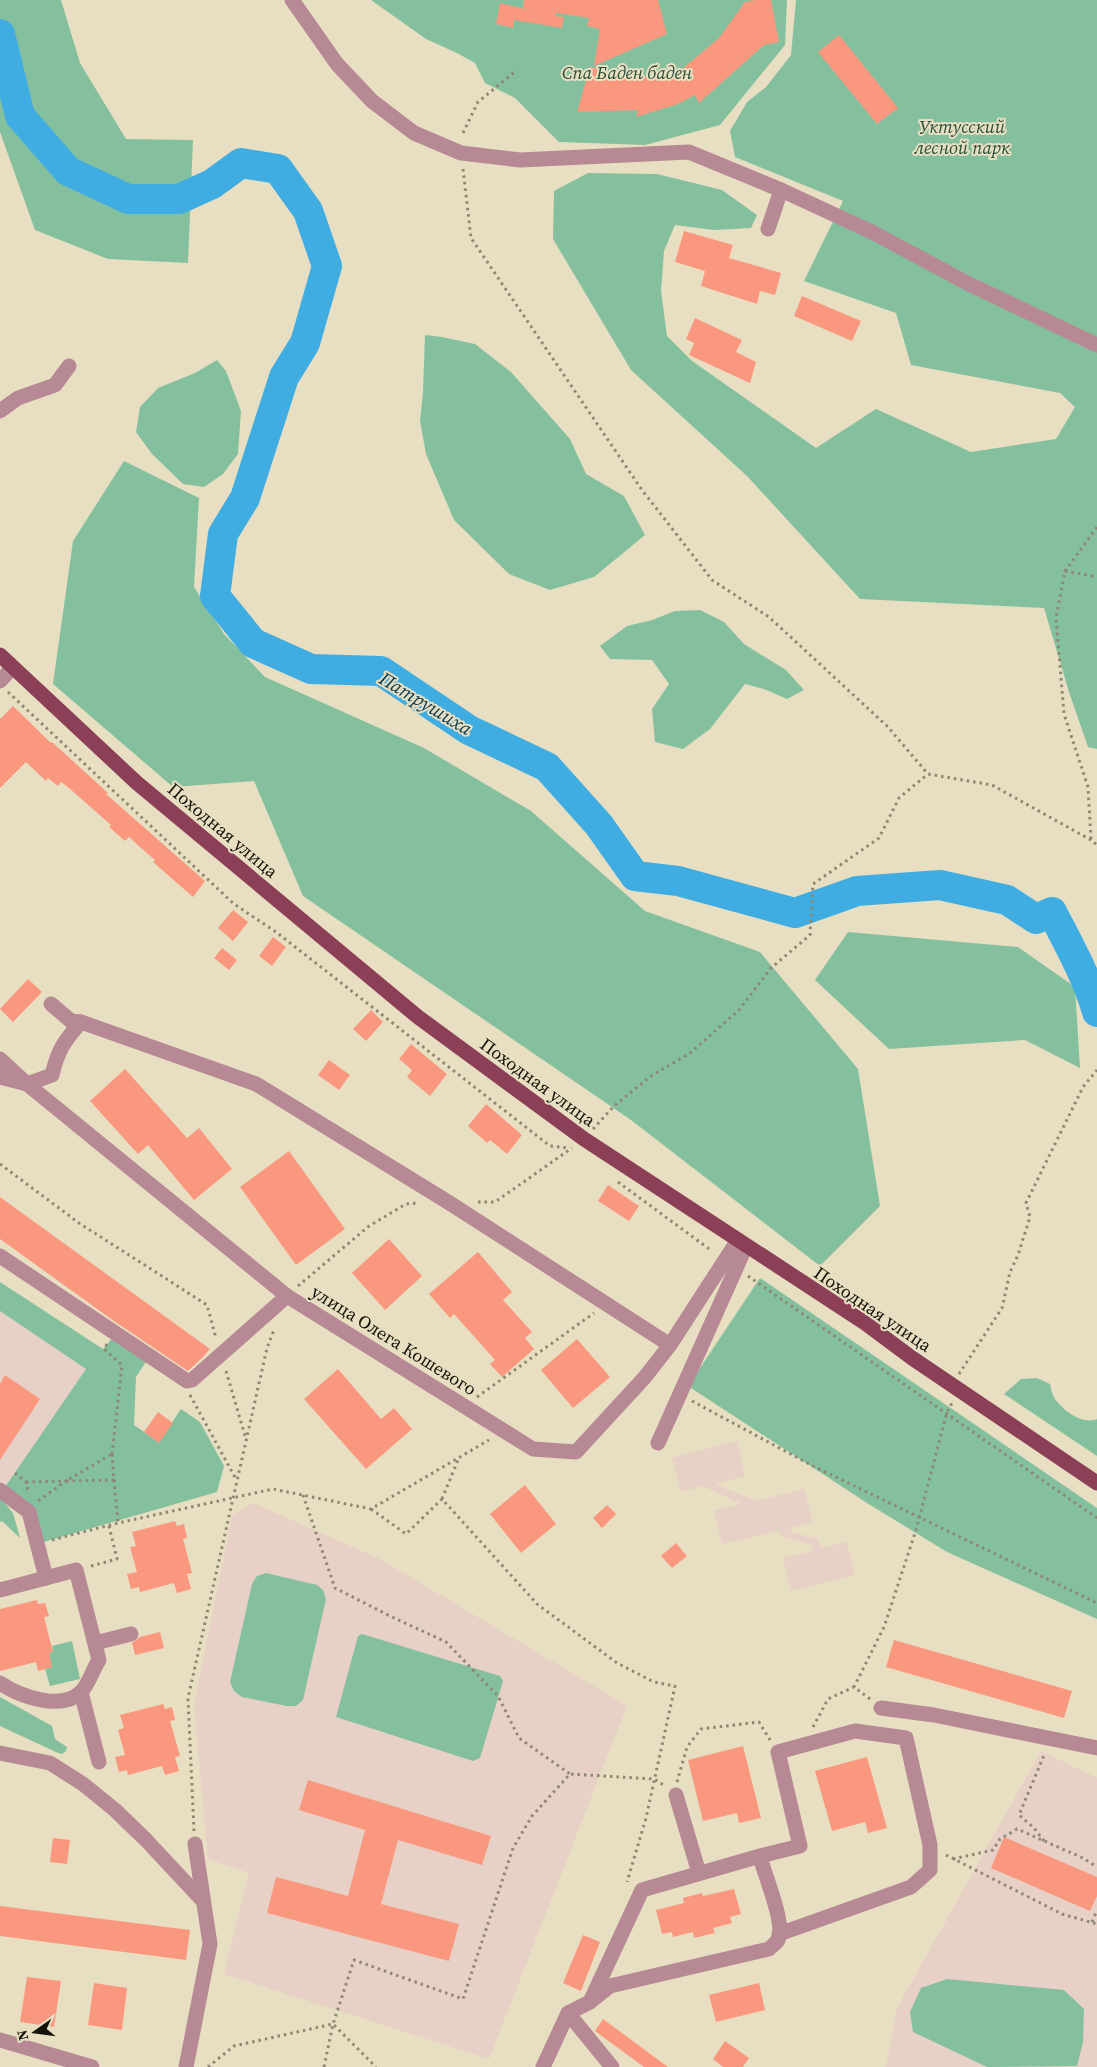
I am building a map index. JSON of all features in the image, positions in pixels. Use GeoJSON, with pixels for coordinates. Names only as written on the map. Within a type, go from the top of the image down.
{"type":"FeatureCollection","features":[{"type":"Feature","properties":{"kind":"main road","name":"Походная улица"},"geometry":{"type":"LineString","coordinates":[[0,655],[137,783],[418,1017],[584,1139],[865,1323],[912,1358],[1097,1482]]}},
{"type":"Feature","properties":{"kind":"street"},"geometry":{"type":"LineString","coordinates":[[292,0],[337,64],[372,101],[414,133],[461,154],[520,160],[571,150],[689,152],[781,190],[872,232],[967,283],[1097,345]]}},
{"type":"Feature","properties":{"kind":"street"},"geometry":{"type":"LineString","coordinates":[[768,229],[781,190]]}},
{"type":"Feature","properties":{"kind":"street"},"geometry":{"type":"LineString","coordinates":[[0,411],[18,398],[55,385],[69,366]]}},
{"type":"Feature","properties":{"kind":"street"},"geometry":{"type":"LineString","coordinates":[[0,681],[12,668]]}},
{"type":"Feature","properties":{"kind":"street"},"geometry":{"type":"LineString","coordinates":[[51,1004],[71,1021],[81,1022],[256,1084],[448,1202],[670,1345]]}},
{"type":"Feature","properties":{"kind":"street"},"geometry":{"type":"LineString","coordinates":[[0,1077],[27,1084],[52,1075],[57,1054],[81,1022]]}},
{"type":"Feature","properties":{"kind":"street","name":"улица Олега Кошевого"},"geometry":{"type":"LineString","coordinates":[[0,1059],[27,1084],[287,1296],[533,1449],[576,1452],[645,1376],[670,1345],[742,1243]]}},
{"type":"Feature","properties":{"kind":"street"},"geometry":{"type":"LineString","coordinates":[[658,1443],[680,1395],[742,1243]]}},
{"type":"Feature","properties":{"kind":"street"},"geometry":{"type":"LineString","coordinates":[[0,1256],[187,1380],[192,1380],[287,1296]]}},
{"type":"Feature","properties":{"kind":"street"},"geometry":{"type":"LineString","coordinates":[[0,1490],[29,1512],[46,1578]]}},
{"type":"Feature","properties":{"kind":"street"},"geometry":{"type":"LineString","coordinates":[[0,1590],[76,1570],[99,1660],[81,1692],[70,1699],[50,1702],[33,1698],[0,1683]]}},
{"type":"Feature","properties":{"kind":"street"},"geometry":{"type":"LineString","coordinates":[[95,1643],[131,1634]]}},
{"type":"Feature","properties":{"kind":"street"},"geometry":{"type":"LineString","coordinates":[[81,1692],[99,1762]]}},
{"type":"Feature","properties":{"kind":"street"},"geometry":{"type":"LineString","coordinates":[[881,1708],[934,1715],[1097,1748]]}},
{"type":"Feature","properties":{"kind":"street"},"geometry":{"type":"LineString","coordinates":[[590,2002],[642,1890],[800,1846],[778,1753],[855,1731],[906,1738],[930,1845],[930,1870],[911,1887],[779,1934]]}},
{"type":"Feature","properties":{"kind":"street"},"geometry":{"type":"LineString","coordinates":[[0,1753],[50,1764],[84,1784],[146,1840],[203,1902]]}},
{"type":"Feature","properties":{"kind":"street"},"geometry":{"type":"LineString","coordinates":[[676,1795],[699,1873]]}},
{"type":"Feature","properties":{"kind":"street"},"geometry":{"type":"LineString","coordinates":[[186,2067],[210,1944],[195,1844]]}},
{"type":"Feature","properties":{"kind":"street"},"geometry":{"type":"LineString","coordinates":[[543,2067],[568,2014],[590,2002],[610,1986],[769,1949],[778,1941],[778,1920],[760,1856]]}},
{"type":"Feature","properties":{"kind":"street"},"geometry":{"type":"LineString","coordinates":[[568,2014],[612,2067]]}},
{"type":"Feature","properties":{"kind":"street"},"geometry":{"type":"LineString","coordinates":[[0,2040],[92,2067]]}},
{"type":"Feature","properties":{"kind":"path"},"geometry":{"type":"LineString","coordinates":[[463,133],[478,102],[517,70]]}},
{"type":"Feature","properties":{"kind":"path"},"geometry":{"type":"LineString","coordinates":[[461,154],[471,238],[642,490],[712,580],[769,617],[887,726],[928,774],[992,785],[1097,845]]}},
{"type":"Feature","properties":{"kind":"path"},"geometry":{"type":"LineString","coordinates":[[1090,840],[1088,787],[1064,714],[1056,618],[1065,571],[1097,527]]}},
{"type":"Feature","properties":{"kind":"path"},"geometry":{"type":"LineString","coordinates":[[1065,571],[1097,577]]}},
{"type":"Feature","properties":{"kind":"path"},"geometry":{"type":"LineString","coordinates":[[476,1202],[495,1202],[584,1139],[614,1106],[651,1076],[690,1053],[739,1010],[771,968],[810,935],[813,884],[880,838],[899,798],[928,774]]}},
{"type":"Feature","properties":{"kind":"path"},"geometry":{"type":"LineString","coordinates":[[813,1726],[828,1699],[854,1687],[884,1627],[919,1517],[947,1412],[964,1383],[956,1378],[1002,1308],[1010,1272],[1018,1255],[1030,1217],[1026,1203],[1083,1087],[1097,1070]]}},
{"type":"Feature","properties":{"kind":"path"},"geometry":{"type":"LineString","coordinates":[[0,1164],[79,1223],[207,1305],[246,1440]]}},
{"type":"Feature","properties":{"kind":"path"},"geometry":{"type":"LineString","coordinates":[[287,1296],[369,1226],[406,1204],[448,1202]]}},
{"type":"Feature","properties":{"kind":"path"},"geometry":{"type":"LineString","coordinates":[[465,1406],[607,1304]]}},
{"type":"Feature","properties":{"kind":"path"},"geometry":{"type":"LineString","coordinates":[[195,1844],[188,1698],[267,1348],[277,1322]]}},
{"type":"Feature","properties":{"kind":"path"},"geometry":{"type":"LineString","coordinates":[[113,1332],[104,1349],[122,1365],[112,1454],[118,1523]]}},
{"type":"Feature","properties":{"kind":"path"},"geometry":{"type":"LineString","coordinates":[[680,1395],[813,1466],[1097,1603]]}},
{"type":"Feature","properties":{"kind":"path"},"geometry":{"type":"LineString","coordinates":[[194,1404],[237,1480]]}},
{"type":"Feature","properties":{"kind":"path"},"geometry":{"type":"LineString","coordinates":[[371,1510],[504,1431]]}},
{"type":"Feature","properties":{"kind":"path"},"geometry":{"type":"LineString","coordinates":[[31,1506],[66,1481],[112,1454]]}},
{"type":"Feature","properties":{"kind":"path"},"geometry":{"type":"LineString","coordinates":[[37,1544],[118,1523],[273,1489],[371,1510],[406,1534],[442,1499],[458,1458]]}},
{"type":"Feature","properties":{"kind":"path"},"geometry":{"type":"LineString","coordinates":[[26,1482],[114,1480]]}},
{"type":"Feature","properties":{"kind":"path"},"geometry":{"type":"LineString","coordinates":[[303,1495],[335,1588],[446,1642],[498,1696],[519,1738],[570,1774],[654,1779]]}},
{"type":"Feature","properties":{"kind":"path"},"geometry":{"type":"LineString","coordinates":[[442,1499],[538,1604],[617,1663],[654,1682],[675,1686],[646,1818],[626,1886]]}},
{"type":"Feature","properties":{"kind":"path"},"geometry":{"type":"LineString","coordinates":[[76,1570],[117,1559],[108,1526]]}},
{"type":"Feature","properties":{"kind":"path"},"geometry":{"type":"LineString","coordinates":[[854,1687],[881,1708]]}},
{"type":"Feature","properties":{"kind":"path"},"geometry":{"type":"LineString","coordinates":[[676,1795],[677,1778],[687,1747],[701,1729],[759,1722],[778,1753]]}},
{"type":"Feature","properties":{"kind":"path"},"geometry":{"type":"LineString","coordinates":[[1044,1841],[1034,1828],[1019,1815],[1043,1762],[1050,1738]]}},
{"type":"Feature","properties":{"kind":"path"},"geometry":{"type":"LineString","coordinates":[[324,2067],[333,2024],[354,1960],[463,1999],[513,1848],[532,1816],[570,1774]]}},
{"type":"Feature","properties":{"kind":"path"},"geometry":{"type":"LineString","coordinates":[[1097,1867],[1083,1858],[1016,1829],[1000,1839],[993,1850],[953,1859],[1062,1914],[1097,1924]]}},
{"type":"Feature","properties":{"kind":"path"},"geometry":{"type":"LineString","coordinates":[[1092,1922],[1097,1910]]}},
{"type":"Feature","properties":{"kind":"path"},"geometry":{"type":"LineString","coordinates":[[208,2067],[234,2046],[333,2024]]}},
{"type":"Feature","properties":{"kind":"path"},"geometry":{"type":"LineString","coordinates":[[333,2024],[376,2067]]}},
{"type":"Feature","properties":{"kind":"shaded area"},"geometry":{"type":"Polygon","coordinates":[[[0,1311],[86,1369],[0,1494],[0,1311]]]}},
{"type":"Feature","properties":{"kind":"shaded area"},"geometry":{"type":"Polygon","coordinates":[[[737,1441],[745,1476],[716,1484],[756,1501],[804,1489],[813,1522],[791,1528],[791,1532],[818,1539],[821,1548],[847,1542],[855,1575],[791,1591],[783,1558],[813,1551],[811,1545],[781,1536],[779,1531],[722,1544],[714,1511],[741,1504],[703,1486],[681,1492],[672,1458],[737,1441]]]}},
{"type":"Feature","properties":{"kind":"shaded area"},"geometry":{"type":"Polygon","coordinates":[[[253,1503],[382,1560],[627,1706],[489,2059],[224,1974],[249,1873],[208,1859],[194,1706],[232,1516],[253,1503]]]}},
{"type":"Feature","properties":{"kind":"shaded area"},"geometry":{"type":"Polygon","coordinates":[[[1041,1751],[1097,1778],[1097,2067],[886,2067],[897,2008],[1041,1751]]]}},
{"type":"Feature","properties":{"kind":"green space"},"geometry":{"type":"Polygon","coordinates":[[[0,0],[61,0],[80,63],[126,139],[193,140],[188,263],[108,259],[35,230],[0,132],[0,0]]]}},
{"type":"Feature","properties":{"kind":"green space","name":"Спа Баден баден"},"geometry":{"type":"Polygon","coordinates":[[[371,0],[787,0],[785,45],[720,125],[645,145],[559,142],[515,98],[485,83],[475,63],[426,39],[371,0]]]}},
{"type":"Feature","properties":{"kind":"green space","name":"Уктусский лесной парк"},"geometry":{"type":"Polygon","coordinates":[[[796,0],[1097,0],[1097,749],[1088,747],[1069,692],[1044,608],[860,599],[747,476],[631,370],[553,239],[554,191],[588,173],[657,174],[722,190],[757,215],[751,228],[714,230],[675,225],[664,251],[661,291],[667,336],[692,361],[816,448],[876,409],[971,452],[1056,439],[1075,407],[1060,393],[911,365],[896,313],[804,281],[843,201],[735,157],[730,131],[747,102],[766,87],[791,55],[796,0]]]}},
{"type":"Feature","properties":{"kind":"green space"},"geometry":{"type":"Polygon","coordinates":[[[425,335],[475,344],[511,372],[570,439],[586,474],[624,496],[645,535],[594,577],[550,590],[509,574],[454,520],[426,454],[420,421],[425,335]]]}},
{"type":"Feature","properties":{"kind":"green space"},"geometry":{"type":"Polygon","coordinates":[[[217,360],[226,371],[241,411],[238,454],[223,474],[204,487],[183,484],[152,454],[136,432],[140,407],[158,388],[195,373],[217,360]]]}},
{"type":"Feature","properties":{"kind":"green space"},"geometry":{"type":"Polygon","coordinates":[[[124,461],[199,498],[194,587],[224,634],[265,677],[424,748],[531,811],[645,911],[760,952],[858,1069],[880,1206],[820,1266],[631,1120],[303,896],[254,781],[173,787],[53,684],[73,541],[124,461]]]}},
{"type":"Feature","properties":{"kind":"green space"},"geometry":{"type":"Polygon","coordinates":[[[700,610],[724,622],[744,644],[786,670],[804,690],[787,699],[764,689],[745,684],[710,729],[683,749],[655,742],[652,709],[669,684],[652,660],[610,659],[600,646],[627,626],[652,620],[675,611],[700,610]]]}},
{"type":"Feature","properties":{"kind":"green space"},"geometry":{"type":"Polygon","coordinates":[[[848,932],[1018,947],[1075,987],[1080,1068],[1025,1040],[889,1049],[815,980],[848,932]]]}},
{"type":"Feature","properties":{"kind":"green space"},"geometry":{"type":"Polygon","coordinates":[[[760,1278],[1097,1508],[1097,1619],[947,1552],[867,1503],[688,1386],[760,1278]]]}},
{"type":"Feature","properties":{"kind":"green space"},"geometry":{"type":"Polygon","coordinates":[[[0,1282],[103,1349],[114,1336],[147,1360],[136,1377],[134,1425],[159,1442],[181,1409],[200,1422],[224,1466],[217,1492],[40,1543],[5,1487],[86,1369],[0,1311],[0,1282]]]}},
{"type":"Feature","properties":{"kind":"green space"},"geometry":{"type":"Polygon","coordinates":[[[1037,1378],[1050,1384],[1055,1399],[1068,1412],[1085,1420],[1097,1419],[1097,1456],[1004,1394],[1021,1379],[1037,1378]]]}},
{"type":"Feature","properties":{"kind":"green space"},"geometry":{"type":"Polygon","coordinates":[[[0,1497],[13,1513],[20,1538],[2,1521],[0,1522],[0,1497]]]}},
{"type":"Feature","properties":{"kind":"green space"},"geometry":{"type":"Polygon","coordinates":[[[266,1573],[317,1585],[323,1590],[326,1599],[303,1700],[296,1706],[242,1697],[234,1691],[230,1682],[252,1584],[257,1576],[266,1573]]]}},
{"type":"Feature","properties":{"kind":"green space"},"geometry":{"type":"Polygon","coordinates":[[[362,1634],[500,1676],[503,1681],[480,1758],[473,1761],[336,1717],[358,1636],[362,1634]]]}},
{"type":"Feature","properties":{"kind":"green space"},"geometry":{"type":"Polygon","coordinates":[[[72,1641],[80,1679],[50,1686],[45,1669],[52,1667],[49,1653],[53,1651],[52,1646],[72,1641]]]}},
{"type":"Feature","properties":{"kind":"green space"},"geometry":{"type":"Polygon","coordinates":[[[0,1697],[52,1726],[55,1739],[67,1747],[66,1751],[62,1754],[58,1753],[0,1726],[0,1697]]]}},
{"type":"Feature","properties":{"kind":"green space"},"geometry":{"type":"Polygon","coordinates":[[[947,1979],[1064,1990],[1084,2009],[1083,2042],[1077,2066],[987,2067],[913,2032],[910,2012],[921,1988],[947,1979]]]}},
{"type":"Feature","properties":{"kind":"building"},"geometry":{"type":"Polygon","coordinates":[[[524,0],[658,0],[667,34],[594,66],[600,29],[587,26],[589,18],[556,13],[555,16],[564,17],[562,28],[514,20],[513,28],[496,24],[500,3],[529,10],[523,8],[524,0]]]}},
{"type":"Feature","properties":{"kind":"building"},"geometry":{"type":"Polygon","coordinates":[[[771,0],[779,42],[764,45],[699,103],[695,95],[678,104],[636,117],[638,110],[577,112],[590,67],[639,77],[681,70],[719,38],[745,2],[771,0]]]}},
{"type":"Feature","properties":{"kind":"building"},"geometry":{"type":"Polygon","coordinates":[[[839,35],[898,108],[877,124],[818,52],[839,35]]]}},
{"type":"Feature","properties":{"kind":"building"},"geometry":{"type":"Polygon","coordinates":[[[684,231],[733,245],[729,258],[781,273],[775,295],[760,291],[757,304],[701,286],[705,271],[675,262],[684,231]]]}},
{"type":"Feature","properties":{"kind":"building"},"geometry":{"type":"Polygon","coordinates":[[[802,296],[861,321],[852,341],[794,316],[802,296]]]}},
{"type":"Feature","properties":{"kind":"building"},"geometry":{"type":"Polygon","coordinates":[[[695,318],[742,340],[736,352],[756,362],[750,383],[689,355],[694,343],[686,339],[695,318]]]}},
{"type":"Feature","properties":{"kind":"building"},"geometry":{"type":"Polygon","coordinates":[[[13,706],[51,743],[108,793],[106,794],[205,881],[193,897],[153,862],[155,860],[129,837],[125,841],[109,827],[111,825],[69,788],[61,782],[58,786],[48,778],[46,781],[26,762],[0,788],[0,719],[13,706]]]}},
{"type":"Feature","properties":{"kind":"building"},"geometry":{"type":"Polygon","coordinates":[[[233,910],[248,922],[233,941],[218,928],[233,910]]]}},
{"type":"Feature","properties":{"kind":"building"},"geometry":{"type":"Polygon","coordinates":[[[273,937],[286,947],[272,966],[259,956],[273,937]]]}},
{"type":"Feature","properties":{"kind":"building"},"geometry":{"type":"Polygon","coordinates":[[[222,948],[237,960],[229,970],[214,958],[222,948]]]}},
{"type":"Feature","properties":{"kind":"building"},"geometry":{"type":"Polygon","coordinates":[[[28,979],[42,992],[13,1022],[0,1009],[28,979]]]}},
{"type":"Feature","properties":{"kind":"building"},"geometry":{"type":"Polygon","coordinates":[[[371,1010],[383,1022],[366,1041],[353,1029],[371,1010]]]}},
{"type":"Feature","properties":{"kind":"building"},"geometry":{"type":"Polygon","coordinates":[[[411,1044],[447,1074],[430,1096],[407,1077],[412,1070],[399,1059],[411,1044]]]}},
{"type":"Feature","properties":{"kind":"building"},"geometry":{"type":"Polygon","coordinates":[[[329,1060],[350,1075],[339,1090],[318,1075],[329,1060]]]}},
{"type":"Feature","properties":{"kind":"building"},"geometry":{"type":"Polygon","coordinates":[[[125,1069],[187,1138],[199,1128],[232,1169],[194,1200],[148,1145],[138,1154],[90,1101],[125,1069]]]}},
{"type":"Feature","properties":{"kind":"building"},"geometry":{"type":"Polygon","coordinates":[[[486,1104],[522,1135],[507,1154],[490,1140],[487,1143],[468,1126],[486,1104]]]}},
{"type":"Feature","properties":{"kind":"building"},"geometry":{"type":"Polygon","coordinates":[[[289,1151],[345,1229],[296,1265],[240,1187],[289,1151]]]}},
{"type":"Feature","properties":{"kind":"building"},"geometry":{"type":"Polygon","coordinates":[[[608,1185],[639,1206],[629,1221],[598,1201],[608,1185]]]}},
{"type":"Feature","properties":{"kind":"building"},"geometry":{"type":"Polygon","coordinates":[[[0,1197],[210,1349],[188,1371],[111,1319],[0,1239],[0,1197]]]}},
{"type":"Feature","properties":{"kind":"building"},"geometry":{"type":"Polygon","coordinates":[[[389,1239],[422,1276],[385,1310],[352,1273],[389,1239]]]}},
{"type":"Feature","properties":{"kind":"building"},"geometry":{"type":"Polygon","coordinates":[[[478,1252],[512,1292],[503,1300],[532,1332],[525,1338],[534,1349],[502,1377],[490,1364],[495,1360],[454,1314],[450,1318],[429,1294],[478,1252]]]}},
{"type":"Feature","properties":{"kind":"building"},"geometry":{"type":"Polygon","coordinates":[[[577,1339],[610,1377],[573,1408],[541,1370],[577,1339]]]}},
{"type":"Feature","properties":{"kind":"building"},"geometry":{"type":"Polygon","coordinates":[[[338,1369],[381,1419],[394,1408],[412,1429],[366,1469],[304,1399],[338,1369]]]}},
{"type":"Feature","properties":{"kind":"building"},"geometry":{"type":"Polygon","coordinates":[[[5,1375],[40,1399],[0,1460],[0,1384],[5,1375]]]}},
{"type":"Feature","properties":{"kind":"building"},"geometry":{"type":"Polygon","coordinates":[[[158,1412],[173,1423],[159,1443],[144,1432],[158,1412]]]}},
{"type":"Feature","properties":{"kind":"building"},"geometry":{"type":"Polygon","coordinates":[[[525,1485],[556,1524],[521,1553],[490,1514],[525,1485]]]}},
{"type":"Feature","properties":{"kind":"building"},"geometry":{"type":"Polygon","coordinates":[[[607,1505],[616,1514],[602,1528],[593,1518],[607,1505]]]}},
{"type":"Feature","properties":{"kind":"building"},"geometry":{"type":"Polygon","coordinates":[[[175,1521],[177,1526],[184,1524],[187,1538],[183,1539],[192,1573],[187,1574],[191,1589],[177,1593],[174,1583],[140,1592],[139,1587],[131,1589],[127,1574],[137,1572],[130,1547],[136,1546],[132,1532],[175,1521]]]}},
{"type":"Feature","properties":{"kind":"building"},"geometry":{"type":"Polygon","coordinates":[[[676,1543],[687,1556],[672,1568],[661,1556],[676,1543]]]}},
{"type":"Feature","properties":{"kind":"building"},"geometry":{"type":"Polygon","coordinates":[[[37,1600],[38,1604],[45,1603],[49,1616],[44,1617],[53,1652],[49,1653],[52,1667],[38,1671],[36,1662],[0,1671],[0,1609],[37,1600]]]}},
{"type":"Feature","properties":{"kind":"building"},"geometry":{"type":"Polygon","coordinates":[[[160,1632],[164,1648],[135,1655],[132,1643],[140,1637],[160,1632]]]}},
{"type":"Feature","properties":{"kind":"building"},"geometry":{"type":"Polygon","coordinates":[[[894,1640],[1072,1691],[1064,1718],[886,1667],[894,1640]]]}},
{"type":"Feature","properties":{"kind":"building"},"geometry":{"type":"Polygon","coordinates":[[[163,1704],[165,1709],[172,1707],[175,1720],[170,1721],[180,1756],[175,1757],[179,1771],[165,1775],[162,1766],[128,1775],[127,1770],[119,1772],[115,1757],[125,1755],[118,1730],[124,1728],[120,1715],[163,1704]]]}},
{"type":"Feature","properties":{"kind":"building"},"geometry":{"type":"Polygon","coordinates":[[[743,1746],[761,1818],[739,1823],[737,1813],[703,1821],[688,1760],[743,1746]]]}},
{"type":"Feature","properties":{"kind":"building"},"geometry":{"type":"Polygon","coordinates":[[[867,1757],[887,1828],[868,1833],[865,1822],[832,1831],[815,1771],[867,1757]]]}},
{"type":"Feature","properties":{"kind":"building"},"geometry":{"type":"Polygon","coordinates":[[[308,1780],[491,1836],[482,1865],[398,1840],[381,1904],[459,1924],[449,1961],[267,1913],[276,1877],[348,1896],[365,1830],[299,1810],[308,1780]]]}},
{"type":"Feature","properties":{"kind":"building"},"geometry":{"type":"Polygon","coordinates":[[[1004,1837],[1097,1877],[1097,1896],[1090,1911],[991,1868],[1004,1837]]]}},
{"type":"Feature","properties":{"kind":"building"},"geometry":{"type":"Polygon","coordinates":[[[53,1838],[70,1840],[67,1864],[50,1862],[53,1838]]]}},
{"type":"Feature","properties":{"kind":"building"},"geometry":{"type":"Polygon","coordinates":[[[734,1889],[741,1914],[730,1917],[732,1923],[713,1928],[715,1933],[694,1938],[693,1932],[673,1937],[672,1932],[662,1934],[656,1910],[684,1903],[683,1898],[702,1893],[703,1896],[734,1889]]]}},
{"type":"Feature","properties":{"kind":"building"},"geometry":{"type":"Polygon","coordinates":[[[0,1906],[190,1930],[186,1960],[0,1936],[0,1906]]]}},
{"type":"Feature","properties":{"kind":"building"},"geometry":{"type":"Polygon","coordinates":[[[583,1935],[600,1942],[581,1991],[563,1983],[583,1935]]]}},
{"type":"Feature","properties":{"kind":"building"},"geometry":{"type":"Polygon","coordinates":[[[27,1977],[61,1981],[54,2027],[20,2022],[27,1977]]]}},
{"type":"Feature","properties":{"kind":"building"},"geometry":{"type":"Polygon","coordinates":[[[94,1983],[127,1988],[122,2030],[88,2025],[94,1983]]]}},
{"type":"Feature","properties":{"kind":"building"},"geometry":{"type":"Polygon","coordinates":[[[759,1983],[765,2010],[716,2022],[709,1995],[759,1983]]]}},
{"type":"Feature","properties":{"kind":"building"},"geometry":{"type":"Polygon","coordinates":[[[603,2019],[668,2067],[644,2067],[595,2031],[603,2019]]]}},
{"type":"Feature","properties":{"kind":"building"},"geometry":{"type":"Polygon","coordinates":[[[725,2041],[749,2058],[743,2067],[723,2067],[713,2059],[725,2041]]]}},
{"type":"Feature","properties":{"kind":"waterway","name":"Патрушиха"},"geometry":{"type":"LineString","coordinates":[[0,34],[20,116],[68,171],[128,199],[179,199],[212,184],[241,163],[278,169],[308,211],[327,266],[305,343],[284,377],[245,498],[223,534],[215,596],[253,643],[311,669],[381,671],[469,730],[547,767],[599,825],[635,876],[678,881],[795,913],[857,891],[940,885],[1007,900],[1036,919],[1052,912],[1083,974],[1097,1012]]}}]}
